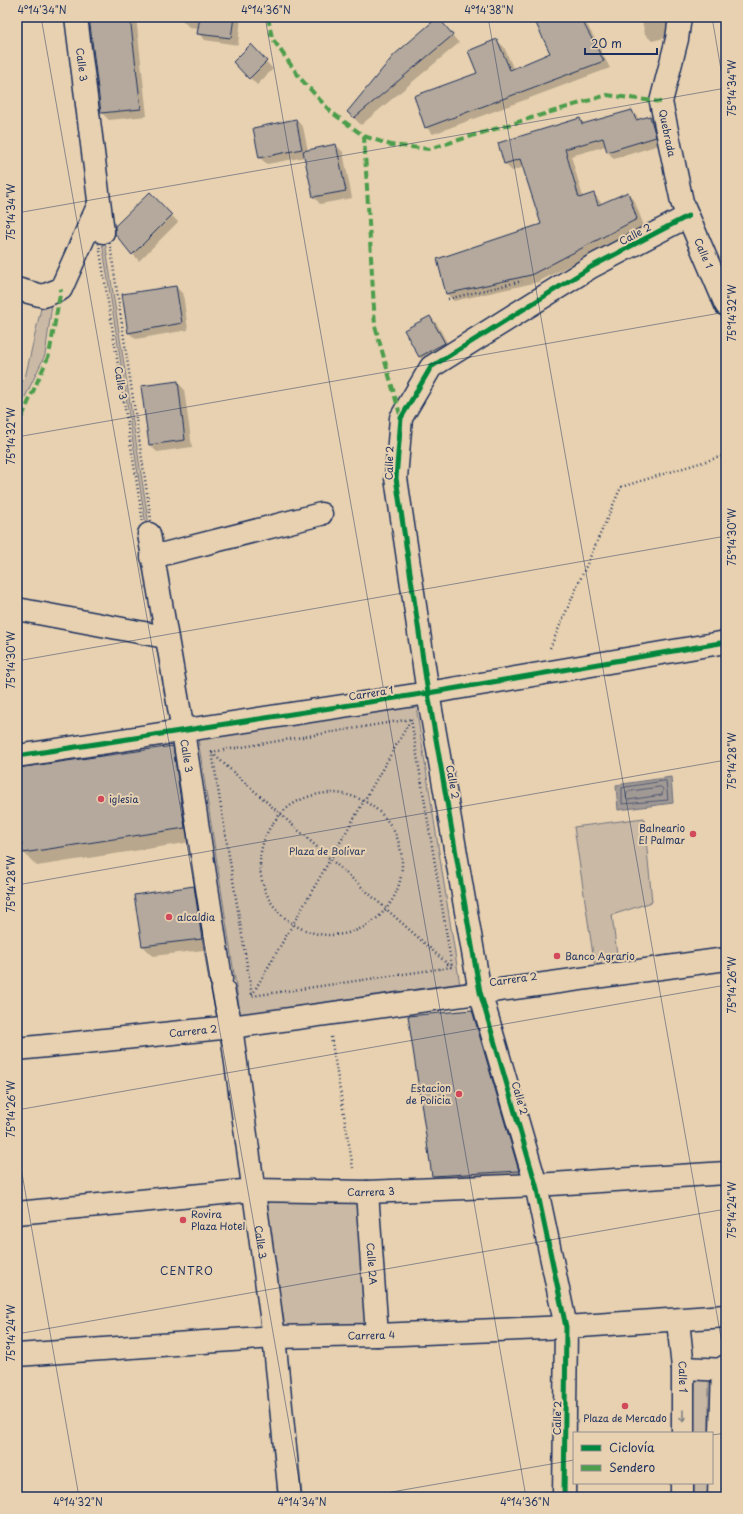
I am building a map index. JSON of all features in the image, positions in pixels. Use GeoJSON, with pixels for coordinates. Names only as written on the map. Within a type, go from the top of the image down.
{"type":"FeatureCollection","features":[{"type":"Feature","properties":{"kind":"street","name":"Calle 3"},"geometry":{"type":"LineString","coordinates":[[76,17],[98,206],[103,232]]}},
{"type":"Feature","properties":{"kind":"street","name":"Quebrada"},"geometry":{"type":"LineString","coordinates":[[680,17],[677,39],[661,102],[685,209]]}},
{"type":"Feature","properties":{"kind":"street"},"geometry":{"type":"LineString","coordinates":[[17,289],[43,296],[61,289],[98,206]]}},
{"type":"Feature","properties":{"kind":"street","name":"Calle 1"},"geometry":{"type":"LineString","coordinates":[[685,209],[726,305]]}},
{"type":"Feature","properties":{"kind":"street","name":"Calle 2"},"geometry":{"type":"LineString","coordinates":[[564,1497],[566,1327],[536,1184],[480,992],[428,693],[396,478],[400,418],[431,367],[685,209]]}},
{"type":"Feature","properties":{"kind":"street"},"geometry":{"type":"LineString","coordinates":[[152,557],[321,514]]}},
{"type":"Feature","properties":{"kind":"street","name":"Calle 3"},"geometry":{"type":"LineString","coordinates":[[149,534],[165,637],[183,731],[222,984],[231,1027],[274,1337],[290,1497]]}},
{"type":"Feature","properties":{"kind":"street"},"geometry":{"type":"LineString","coordinates":[[17,609],[165,637]]}},
{"type":"Feature","properties":{"kind":"street","name":"Carrera 1"},"geometry":{"type":"LineString","coordinates":[[17,756],[428,693],[726,642]]}},
{"type":"Feature","properties":{"kind":"street","name":"Carrera 2"},"geometry":{"type":"LineString","coordinates":[[17,1049],[231,1027],[726,959]]}},
{"type":"Feature","properties":{"kind":"street","name":"Carrera 3"},"geometry":{"type":"LineString","coordinates":[[17,1213],[253,1190],[362,1192],[726,1173]]}},
{"type":"Feature","properties":{"kind":"street","name":"Calle 2A"},"geometry":{"type":"LineString","coordinates":[[362,1192],[377,1335]]}},
{"type":"Feature","properties":{"kind":"street","name":"Carrera 4"},"geometry":{"type":"LineString","coordinates":[[17,1356],[274,1337],[377,1335],[566,1327],[678,1321],[726,1316]]}},
{"type":"Feature","properties":{"kind":"street","name":"Calle 1"},"geometry":{"type":"LineString","coordinates":[[678,1321],[683,1368],[683,1432]]}},
{"type":"Feature","properties":{"kind":"street"},"geometry":{"type":"LineString","coordinates":[[683,1368],[725,1368],[719,1497]]}},
{"type":"Feature","properties":{"kind":"street"},"geometry":{"type":"LineString","coordinates":[[682,1484],[682,1497]]}},
{"type":"Feature","properties":{"kind":"path"},"geometry":{"type":"LineString","coordinates":[[539,674],[621,486],[726,455]]}},
{"type":"Feature","properties":{"kind":"path"},"geometry":{"type":"LineString","coordinates":[[212,752],[411,719]]}},
{"type":"Feature","properties":{"kind":"path"},"geometry":{"type":"LineString","coordinates":[[252,996],[411,719]]}},
{"type":"Feature","properties":{"kind":"path"},"geometry":{"type":"LineString","coordinates":[[411,719],[452,967]]}},
{"type":"Feature","properties":{"kind":"path"},"geometry":{"type":"LineString","coordinates":[[212,752],[452,967]]}},
{"type":"Feature","properties":{"kind":"path"},"geometry":{"type":"LineString","coordinates":[[212,752],[252,996]]}},
{"type":"Feature","properties":{"kind":"path"},"geometry":{"type":"LineString","coordinates":[[335,793],[364,801],[384,817],[397,838],[402,862],[398,887],[387,909],[374,921],[359,930],[342,935],[325,936],[309,932],[293,924],[274,907],[263,884],[260,859],[267,835],[281,814],[306,798],[320,794],[335,793]]}},
{"type":"Feature","properties":{"kind":"path"},"geometry":{"type":"LineString","coordinates":[[252,996],[452,967]]}},
{"type":"Feature","properties":{"kind":"path"},"geometry":{"type":"LineString","coordinates":[[327,1013],[362,1192]]}},
{"type":"Feature","properties":{"kind":"green space"},"geometry":{"type":"Polygon","coordinates":[[[101,235],[104,235],[150,532],[147,532],[101,235]]]}},
{"type":"Feature","properties":{"kind":"green space"},"geometry":{"type":"Polygon","coordinates":[[[53,297],[45,355],[17,414],[17,388],[25,378],[42,304],[53,297]]]}},
{"type":"Feature","properties":{"kind":"green space","name":"Plaza de Bolívar"},"geometry":{"type":"Polygon","coordinates":[[[416,706],[460,985],[241,1019],[198,739],[416,706]]]}},
{"type":"Feature","properties":{"kind":"green space"},"geometry":{"type":"Polygon","coordinates":[[[644,818],[652,902],[612,915],[619,970],[596,975],[574,827],[644,818]]]}},
{"type":"Feature","properties":{"kind":"green space"},"geometry":{"type":"Polygon","coordinates":[[[361,1198],[370,1328],[280,1329],[261,1200],[361,1198]]]}},
{"type":"Feature","properties":{"kind":"green space"},"geometry":{"type":"Polygon","coordinates":[[[695,1377],[709,1377],[709,1432],[694,1432],[695,1377]]]}},
{"type":"Feature","properties":{"kind":"green space"},"geometry":{"type":"Polygon","coordinates":[[[694,1484],[708,1484],[708,1497],[694,1497],[694,1484]]]}},
{"type":"Feature","properties":{"kind":"water"},"geometry":{"type":"Polygon","coordinates":[[[671,777],[673,803],[618,810],[616,785],[671,777]]]}},
{"type":"Feature","properties":{"kind":"building"},"geometry":{"type":"Polygon","coordinates":[[[89,17],[130,17],[141,109],[101,113],[89,17]]]}},
{"type":"Feature","properties":{"kind":"building"},"geometry":{"type":"Polygon","coordinates":[[[200,17],[234,17],[231,38],[197,34],[200,17]]]}},
{"type":"Feature","properties":{"kind":"building"},"geometry":{"type":"Polygon","coordinates":[[[438,17],[453,35],[354,118],[347,112],[394,55],[438,17]]]}},
{"type":"Feature","properties":{"kind":"building"},"geometry":{"type":"Polygon","coordinates":[[[533,17],[580,17],[604,61],[425,128],[414,96],[477,73],[468,51],[497,39],[510,70],[550,53],[533,17]]]}},
{"type":"Feature","properties":{"kind":"building"},"geometry":{"type":"Polygon","coordinates":[[[251,44],[267,61],[249,79],[233,62],[251,44]]]}},
{"type":"Feature","properties":{"kind":"building"},"geometry":{"type":"Polygon","coordinates":[[[632,110],[636,120],[650,116],[656,137],[607,152],[603,138],[565,149],[579,198],[594,193],[598,205],[628,192],[637,219],[531,275],[446,294],[437,259],[541,224],[520,159],[504,164],[498,143],[580,118],[582,124],[632,110]]]}},
{"type":"Feature","properties":{"kind":"building"},"geometry":{"type":"Polygon","coordinates":[[[296,119],[302,149],[259,158],[253,128],[296,119]]]}},
{"type":"Feature","properties":{"kind":"building"},"geometry":{"type":"Polygon","coordinates":[[[336,144],[346,191],[313,197],[303,151],[336,144]]]}},
{"type":"Feature","properties":{"kind":"building"},"geometry":{"type":"Polygon","coordinates":[[[150,192],[172,215],[132,255],[115,234],[115,226],[150,192]]]}},
{"type":"Feature","properties":{"kind":"building"},"geometry":{"type":"Polygon","coordinates":[[[176,286],[182,323],[128,333],[122,294],[176,286]]]}},
{"type":"Feature","properties":{"kind":"building"},"geometry":{"type":"Polygon","coordinates":[[[430,316],[445,343],[419,357],[404,330],[430,316]]]}},
{"type":"Feature","properties":{"kind":"building"},"geometry":{"type":"Polygon","coordinates":[[[178,381],[185,440],[149,445],[141,386],[178,381]]]}},
{"type":"Feature","properties":{"kind":"building","name":"iglesia"},"geometry":{"type":"Polygon","coordinates":[[[173,746],[185,828],[23,853],[17,807],[17,768],[173,746]]]}},
{"type":"Feature","properties":{"kind":"building","name":"alcaldia"},"geometry":{"type":"Polygon","coordinates":[[[194,886],[202,939],[142,946],[134,895],[194,886]]]}},
{"type":"Feature","properties":{"kind":"building","name":"Estacion de Policia"},"geometry":{"type":"Polygon","coordinates":[[[472,1010],[519,1171],[432,1176],[408,1016],[472,1010]]]}},
{"type":"Feature","properties":{"kind":"marked path"},"geometry":{"type":"LineString","coordinates":[[268,17],[272,38],[300,78],[331,112],[364,136],[375,326],[401,418]]}},
{"type":"Feature","properties":{"kind":"marked path"},"geometry":{"type":"LineString","coordinates":[[364,136],[391,145],[429,149],[607,95],[661,102]]}},
{"type":"Feature","properties":{"kind":"marked path"},"geometry":{"type":"LineString","coordinates":[[17,428],[49,355],[61,289]]}},
{"type":"Feature","properties":{"kind":"cycle path"},"geometry":{"type":"LineString","coordinates":[[564,1497],[566,1327],[536,1185],[480,992],[428,693],[396,478],[401,418],[431,367],[591,267],[688,216]]}},
{"type":"Feature","properties":{"kind":"cycle path"},"geometry":{"type":"LineString","coordinates":[[17,756],[428,693],[726,642]]}},
{"type":"Feature","properties":{"kind":"place","name":"iglesia"},"geometry":{"type":"Point","coordinates":[101,799]}},
{"type":"Feature","properties":{"kind":"place","name":"Balneario El Palmar"},"geometry":{"type":"Point","coordinates":[693,834]}},
{"type":"Feature","properties":{"kind":"place","name":"alcaldia"},"geometry":{"type":"Point","coordinates":[169,917]}},
{"type":"Feature","properties":{"kind":"place","name":"Banco Agrario"},"geometry":{"type":"Point","coordinates":[557,956]}},
{"type":"Feature","properties":{"kind":"place","name":"Estacion de Policia"},"geometry":{"type":"Point","coordinates":[459,1094]}},
{"type":"Feature","properties":{"kind":"place","name":"Rovira Plaza Hotel"},"geometry":{"type":"Point","coordinates":[183,1220]}},
{"type":"Feature","properties":{"kind":"place","name":"Plaza de Mercado"},"geometry":{"type":"Point","coordinates":[625,1406]}},
{"type":"Feature","properties":{"kind":"district","name":"CENTRO"},"geometry":{"type":"Point","coordinates":[187,1271]}}]}
